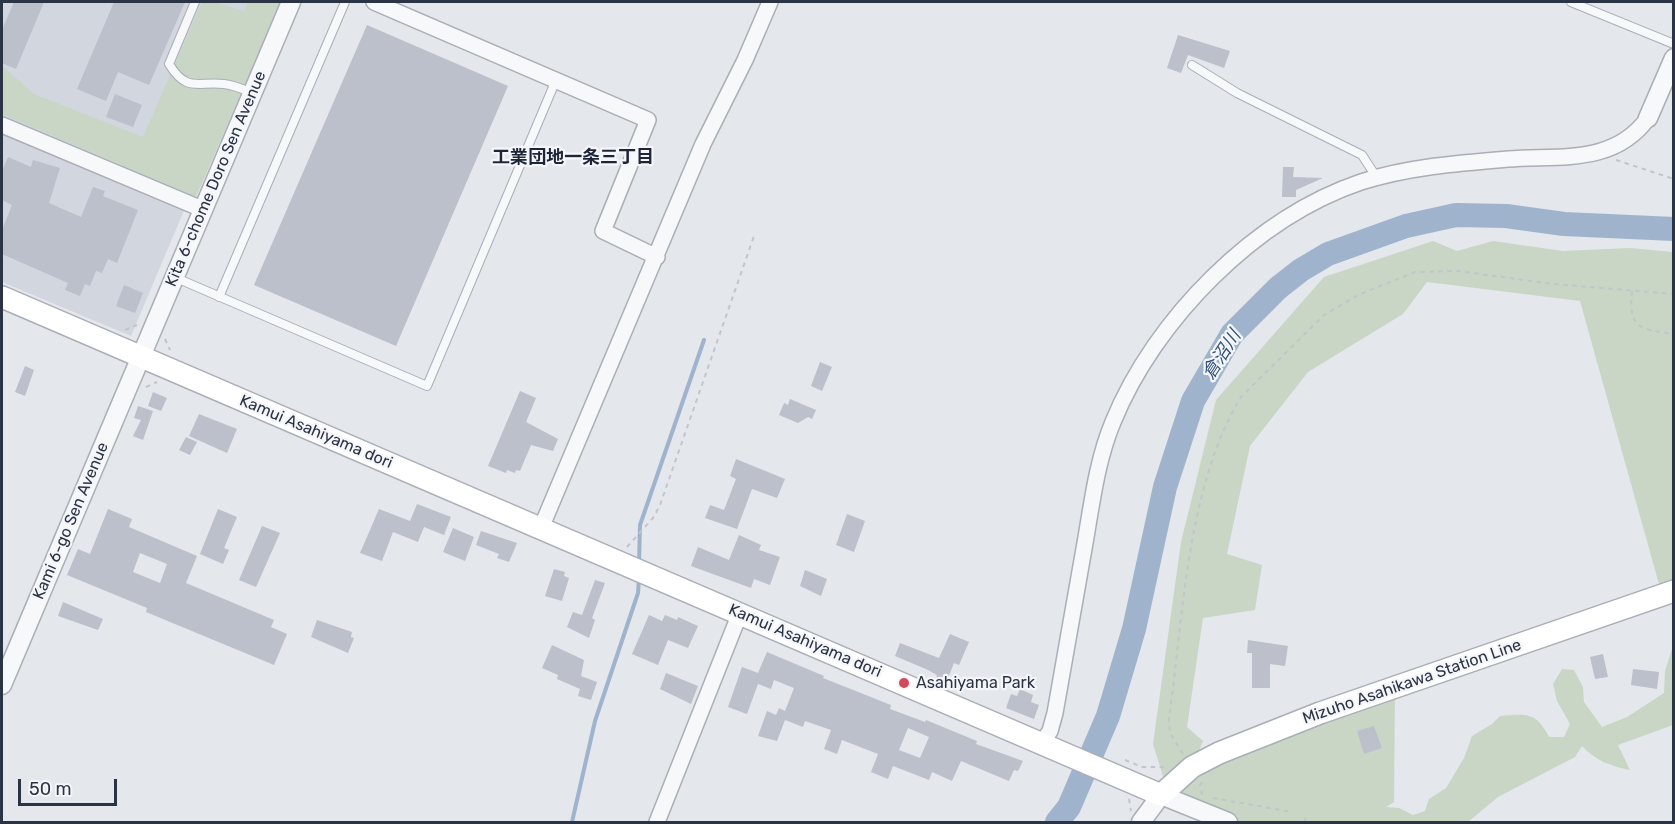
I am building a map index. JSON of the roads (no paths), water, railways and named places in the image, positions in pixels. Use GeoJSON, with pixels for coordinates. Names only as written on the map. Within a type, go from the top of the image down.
{"type":"FeatureCollection","features":[{"type":"Feature","properties":{"kind":"main road","name":"Kamui Asahiyama dori"},"geometry":{"type":"LineString","coordinates":[[2,297],[1161,795]]}},
{"type":"Feature","properties":{"kind":"main road","name":"Mizuho Asahikawa Station Line"},"geometry":{"type":"LineString","coordinates":[[1161,795],[1192,767],[1219,753],[1320,713],[1674,591]]}},
{"type":"Feature","properties":{"kind":"street","name":"Kita 6-chome Doro Sen Avenue"},"geometry":{"type":"LineString","coordinates":[[141,357],[291,2]]}},
{"type":"Feature","properties":{"kind":"street"},"geometry":{"type":"LineString","coordinates":[[374,2],[648,120],[603,231],[657,257]]}},
{"type":"Feature","properties":{"kind":"street"},"geometry":{"type":"LineString","coordinates":[[541,528],[703,144],[745,60],[770,2]]}},
{"type":"Feature","properties":{"kind":"street"},"geometry":{"type":"LineString","coordinates":[[1052,747],[1050,731],[1097,475],[1112,423],[1149,352],[1171,322],[1196,295],[1277,224],[1322,198],[1377,178],[1452,164],[1600,153],[1636,135],[1648,118],[1674,58]]}},
{"type":"Feature","properties":{"kind":"street"},"geometry":{"type":"LineString","coordinates":[[2,124],[202,209]]}},
{"type":"Feature","properties":{"kind":"street","name":"Kami 6-go Sen Avenue"},"geometry":{"type":"LineString","coordinates":[[2,685],[141,357]]}},
{"type":"Feature","properties":{"kind":"street"},"geometry":{"type":"LineString","coordinates":[[657,822],[741,613]]}},
{"type":"Feature","properties":{"kind":"street"},"geometry":{"type":"LineString","coordinates":[[1141,822],[1161,795],[1228,822]]}},
{"type":"Feature","properties":{"kind":"lane"},"geometry":{"type":"LineString","coordinates":[[195,2],[169,64],[177,78],[199,86],[223,84],[252,93]]}},
{"type":"Feature","properties":{"kind":"lane"},"geometry":{"type":"LineString","coordinates":[[219,297],[345,2]]}},
{"type":"Feature","properties":{"kind":"lane"},"geometry":{"type":"LineString","coordinates":[[1571,2],[1674,44]]}},
{"type":"Feature","properties":{"kind":"lane"},"geometry":{"type":"LineString","coordinates":[[1192,66],[1237,93],[1362,155],[1377,178]]}},
{"type":"Feature","properties":{"kind":"lane"},"geometry":{"type":"LineString","coordinates":[[174,277],[427,386],[556,80]]}},
{"type":"Feature","properties":{"kind":"waterway","name":"倉沼川"},"geometry":{"type":"LineString","coordinates":[[1057,822],[1069,807],[1108,716],[1134,629],[1165,487],[1193,401],[1232,334],[1278,288],[1301,270],[1328,254],[1406,226],[1456,215],[1506,216],[1564,224],[1674,229]]}},
{"type":"Feature","properties":{"kind":"waterway"},"geometry":{"type":"LineString","coordinates":[[639,564],[640,525],[704,340]]}},
{"type":"Feature","properties":{"kind":"waterway"},"geometry":{"type":"LineString","coordinates":[[572,822],[595,721],[638,593],[639,578]]}},
{"type":"Feature","properties":{"kind":"place","name":"Asahiyama Park"},"geometry":{"type":"Point","coordinates":[904,683]}},
{"type":"Feature","properties":{"kind":"district","name":"工業団地一条三丁目"},"geometry":{"type":"Point","coordinates":[573,158]}}]}
